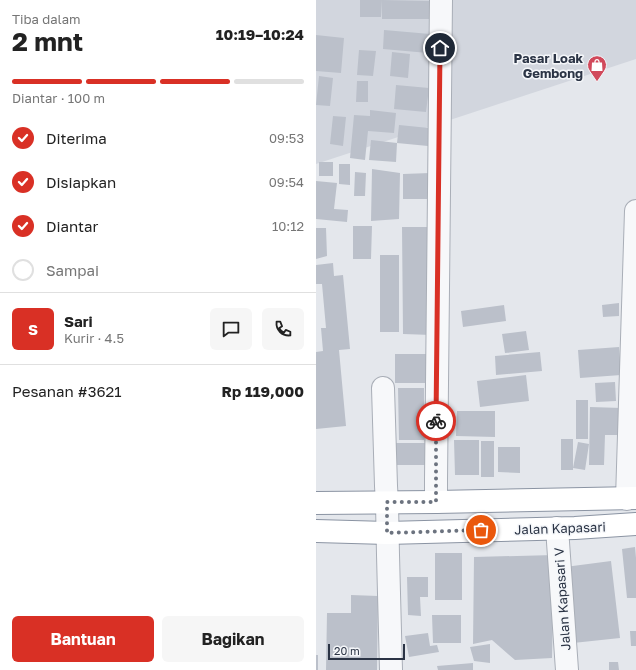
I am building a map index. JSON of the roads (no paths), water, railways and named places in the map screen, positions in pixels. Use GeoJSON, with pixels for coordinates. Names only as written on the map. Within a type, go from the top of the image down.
{"type":"FeatureCollection","features":[{"type":"Feature","properties":{"kind":"highway","name":"Jalan Kapasari"},"geometry":{"type":"LineString","coordinates":[[316,503],[632,499]]}},
{"type":"Feature","properties":{"kind":"highway","name":"Jalan Kapasari"},"geometry":{"type":"LineString","coordinates":[[316,531],[387,533],[575,528],[636,524]]}},
{"type":"Feature","properties":{"kind":"street"},"geometry":{"type":"LineString","coordinates":[[436,502],[441,0]]}},
{"type":"Feature","properties":{"kind":"street"},"geometry":{"type":"LineString","coordinates":[[632,499],[636,211]]}},
{"type":"Feature","properties":{"kind":"street"},"geometry":{"type":"LineString","coordinates":[[383,388],[391,670]]}},
{"type":"Feature","properties":{"kind":"street","name":"Jalan Kapasari V"},"geometry":{"type":"LineString","coordinates":[[557,528],[567,670]]}},
{"type":"Feature","properties":{"kind":"place","name":"Pasar Loak Gembong"},"geometry":{"type":"Point","coordinates":[597,82]}}]}
